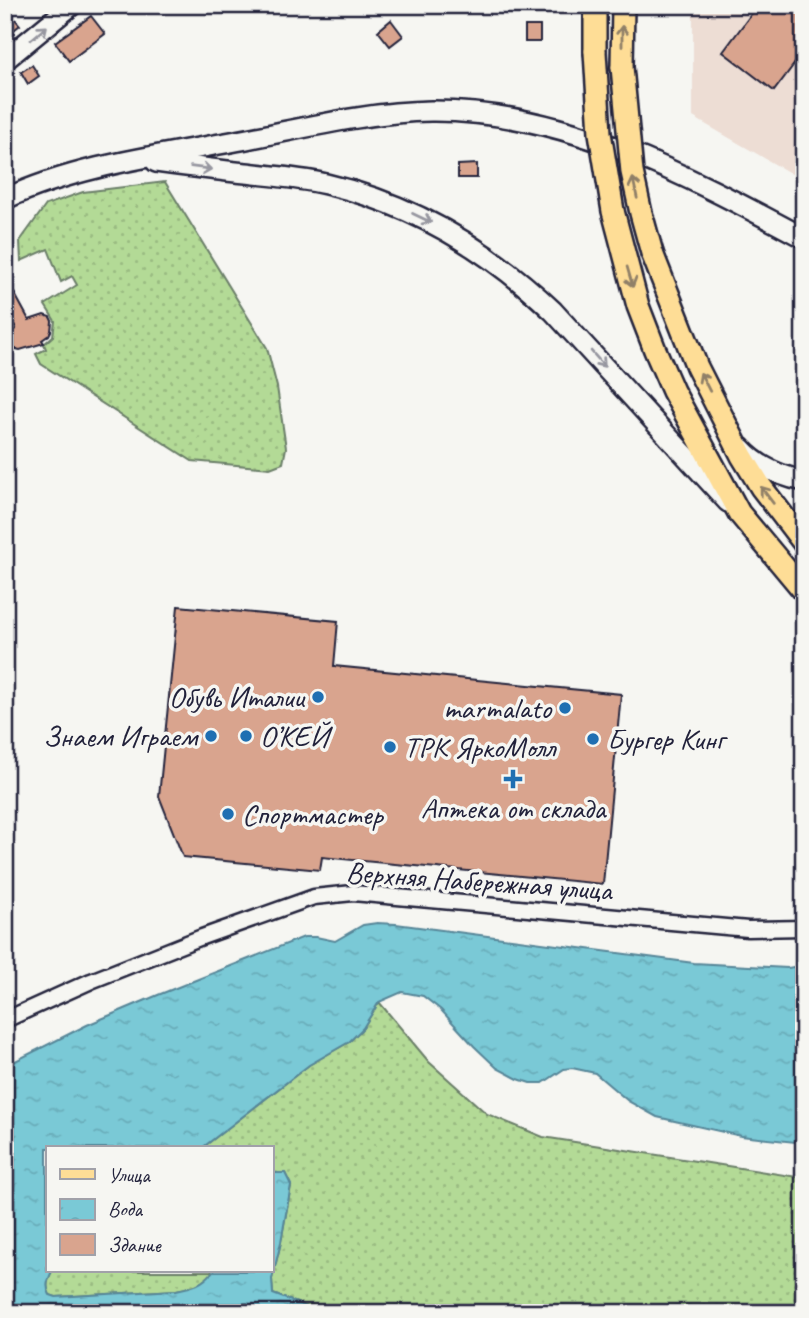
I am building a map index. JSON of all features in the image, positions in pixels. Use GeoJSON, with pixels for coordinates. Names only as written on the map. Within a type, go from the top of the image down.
{"type":"FeatureCollection","features":[{"type":"Feature","properties":{"kind":"main road"},"geometry":{"type":"LineString","coordinates":[[5,60],[72,5]]}},
{"type":"Feature","properties":{"kind":"main road"},"geometry":{"type":"LineString","coordinates":[[595,5],[600,133],[613,211],[638,306],[673,391],[739,513]]}},
{"type":"Feature","properties":{"kind":"main road"},"geometry":{"type":"LineString","coordinates":[[623,5],[622,67],[632,172],[652,254],[697,367],[742,456],[761,487],[804,543]]}},
{"type":"Feature","properties":{"kind":"main road"},"geometry":{"type":"LineString","coordinates":[[5,199],[55,181],[134,159],[345,120],[432,111],[501,117],[602,142],[654,162],[718,192],[804,238]]}},
{"type":"Feature","properties":{"kind":"main road"},"geometry":{"type":"LineString","coordinates":[[134,159],[298,178],[325,184],[394,205],[478,249],[553,311],[739,513],[804,591]]}},
{"type":"Feature","properties":{"kind":"main road"},"geometry":{"type":"LineString","coordinates":[[737,443],[748,456],[771,471],[804,481]]}},
{"type":"Feature","properties":{"kind":"street","name":"Верхняя Набережная улица"},"geometry":{"type":"LineString","coordinates":[[5,1020],[91,981],[176,947],[314,897],[353,892],[748,929],[804,928]]}},
{"type":"Feature","properties":{"kind":"shaded area"},"geometry":{"type":"Polygon","coordinates":[[[693,5],[804,5],[804,181],[693,117],[693,5]]]}},
{"type":"Feature","properties":{"kind":"green space"},"geometry":{"type":"Polygon","coordinates":[[[165,182],[267,348],[277,387],[286,448],[283,463],[270,468],[192,461],[41,364],[36,354],[46,349],[44,344],[53,336],[55,321],[45,305],[77,285],[72,276],[61,282],[48,249],[21,261],[20,241],[46,205],[83,192],[165,182]]]}},
{"type":"Feature","properties":{"kind":"green space"},"geometry":{"type":"Polygon","coordinates":[[[379,1002],[429,1062],[487,1114],[543,1137],[804,1178],[804,1313],[364,1313],[343,1309],[318,1311],[273,1294],[272,1279],[291,1186],[285,1173],[273,1173],[273,1146],[205,1146],[309,1065],[349,1042],[363,1028],[379,1002]]]}},
{"type":"Feature","properties":{"kind":"green space"},"geometry":{"type":"Polygon","coordinates":[[[52,1272],[212,1272],[201,1282],[176,1290],[56,1297],[50,1295],[48,1280],[52,1272]]]}},
{"type":"Feature","properties":{"kind":"water"},"geometry":{"type":"Polygon","coordinates":[[[396,924],[694,963],[788,968],[804,965],[804,1143],[741,1136],[657,1117],[628,1101],[595,1073],[572,1068],[564,1069],[543,1083],[518,1079],[497,1068],[441,1010],[423,996],[402,992],[379,1002],[363,1028],[349,1042],[309,1065],[205,1146],[46,1146],[46,1272],[52,1272],[47,1286],[50,1295],[56,1297],[176,1290],[201,1282],[212,1272],[273,1272],[273,1173],[285,1173],[291,1185],[272,1279],[273,1294],[318,1311],[343,1309],[364,1313],[267,1313],[265,1309],[250,1310],[247,1303],[240,1304],[233,1313],[5,1313],[5,1066],[87,1025],[304,937],[335,941],[363,925],[396,924]]]}},
{"type":"Feature","properties":{"kind":"building"},"geometry":{"type":"Polygon","coordinates":[[[758,5],[804,5],[804,51],[774,91],[723,52],[758,5]]]}},
{"type":"Feature","properties":{"kind":"building"},"geometry":{"type":"Polygon","coordinates":[[[5,7],[20,25],[5,37],[5,7]]]}},
{"type":"Feature","properties":{"kind":"building"},"geometry":{"type":"Polygon","coordinates":[[[91,16],[105,34],[69,61],[55,42],[91,16]]]}},
{"type":"Feature","properties":{"kind":"building"},"geometry":{"type":"Polygon","coordinates":[[[391,20],[403,36],[390,46],[378,31],[391,20]]]}},
{"type":"Feature","properties":{"kind":"building"},"geometry":{"type":"Polygon","coordinates":[[[525,26],[540,26],[540,42],[525,42],[525,26]]]}},
{"type":"Feature","properties":{"kind":"building"},"geometry":{"type":"Polygon","coordinates":[[[32,65],[39,76],[28,84],[21,72],[32,65]]]}},
{"type":"Feature","properties":{"kind":"building"},"geometry":{"type":"Polygon","coordinates":[[[477,164],[477,178],[458,178],[458,165],[477,164]]]}},
{"type":"Feature","properties":{"kind":"building"},"geometry":{"type":"Polygon","coordinates":[[[5,276],[29,320],[44,315],[50,317],[51,331],[42,340],[44,343],[20,350],[9,344],[10,333],[16,328],[5,309],[5,276]]]}},
{"type":"Feature","properties":{"kind":"building","name":"ТРК ЯркоМолл"},"geometry":{"type":"Polygon","coordinates":[[[178,606],[338,621],[334,666],[621,694],[603,884],[322,857],[320,870],[183,857],[159,796],[178,606]]]}},
{"type":"Feature","properties":{"kind":"place","name":"Обувь Италии"},"geometry":{"type":"Point","coordinates":[318,697]}},
{"type":"Feature","properties":{"kind":"place","name":"marmalato"},"geometry":{"type":"Point","coordinates":[565,708]}},
{"type":"Feature","properties":{"kind":"place","name":"Знаем Играем"},"geometry":{"type":"Point","coordinates":[211,736]}},
{"type":"Feature","properties":{"kind":"place","name":"О’КЕЙ"},"geometry":{"type":"Point","coordinates":[246,736]}},
{"type":"Feature","properties":{"kind":"place","name":"Бургер Кинг"},"geometry":{"type":"Point","coordinates":[593,739]}},
{"type":"Feature","properties":{"kind":"place","name":"ТРК ЯркоМолл"},"geometry":{"type":"Point","coordinates":[390,747]}},
{"type":"Feature","properties":{"kind":"place","name":"Аптека от склада"},"geometry":{"type":"Point","coordinates":[513,779]}},
{"type":"Feature","properties":{"kind":"place","name":"Спортмастер"},"geometry":{"type":"Point","coordinates":[228,814]}}]}
